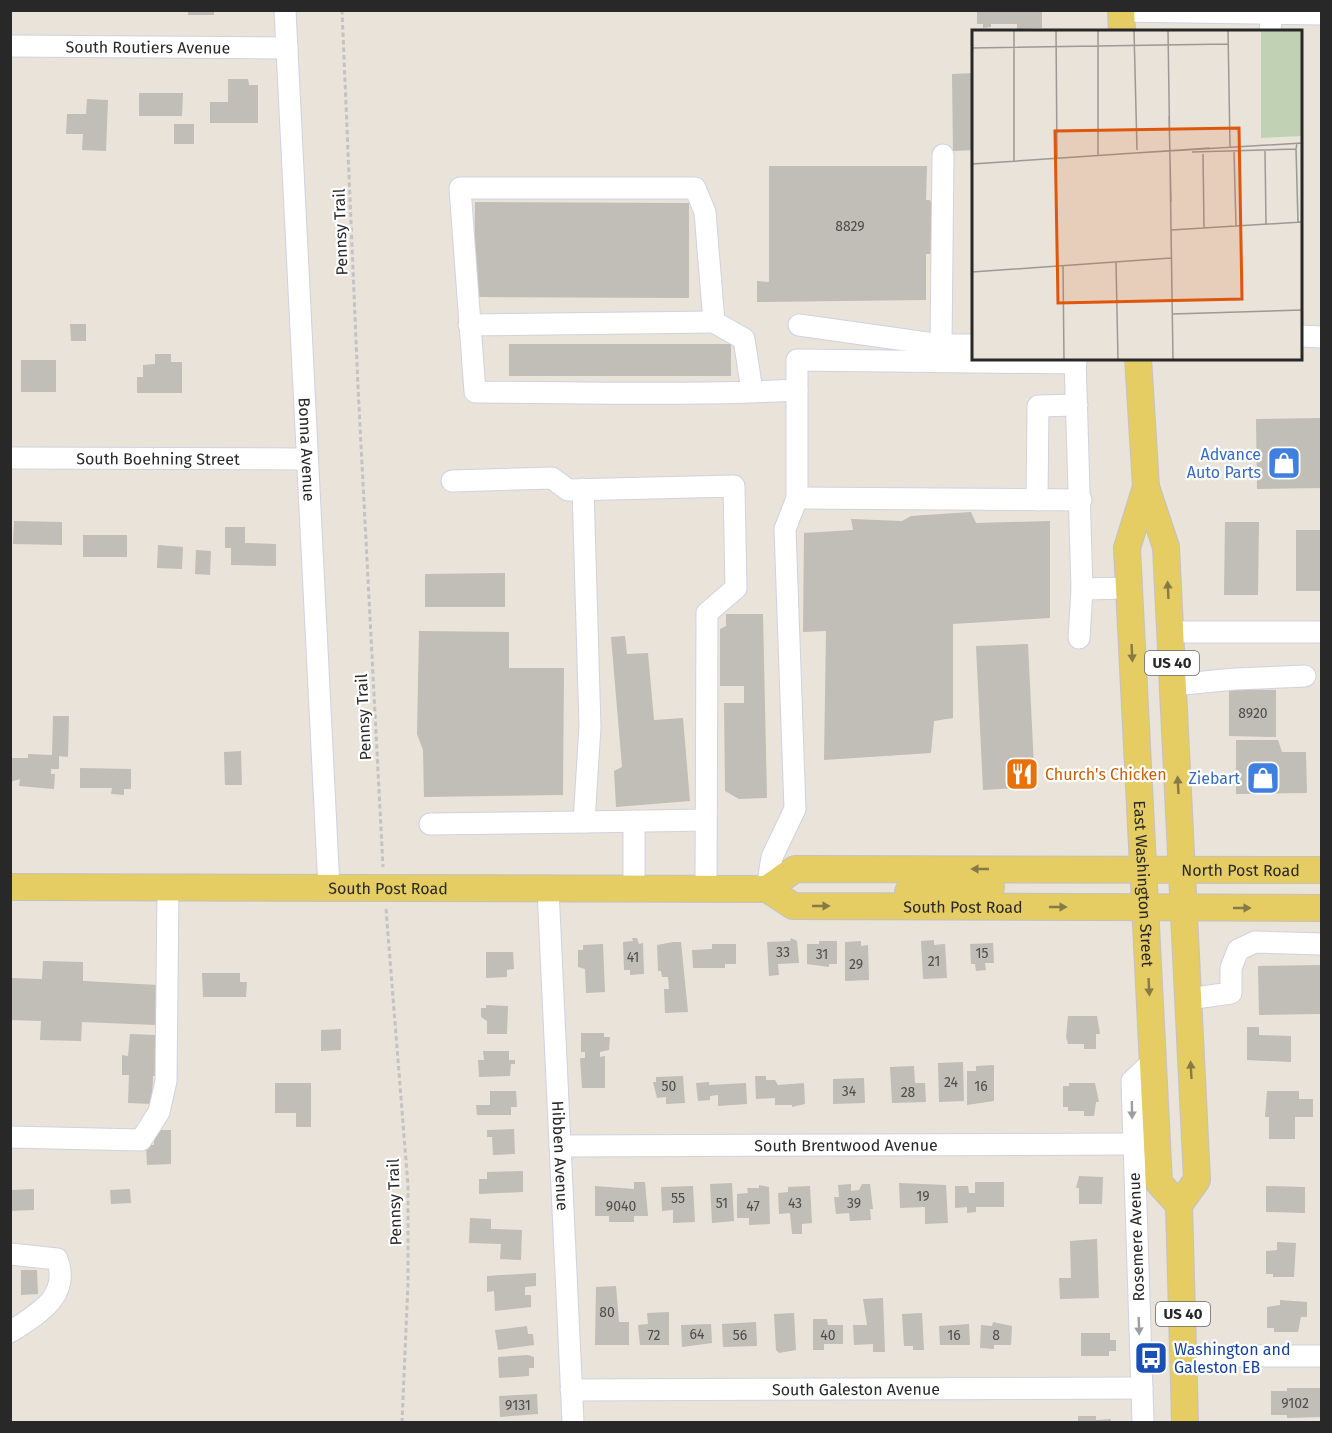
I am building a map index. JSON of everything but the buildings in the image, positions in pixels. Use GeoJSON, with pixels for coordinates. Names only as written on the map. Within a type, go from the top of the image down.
{"type":"FeatureCollection","features":[{"type":"Feature","properties":{"kind":"main road"},"geometry":{"type":"LineString","coordinates":[[1121,11],[1122,30]]}},
{"type":"Feature","properties":{"kind":"main road","name":"East Washington Street"},"geometry":{"type":"LineString","coordinates":[[1138,360],[1146,487],[1166,547],[1181,843],[1158,871],[1164,907],[1153,1061],[1159,1183],[1179,1205],[1197,1180],[1188,999],[1164,907],[1158,871],[1129,588],[1127,548],[1146,487]]}},
{"type":"Feature","properties":{"kind":"main road"},"geometry":{"type":"LineString","coordinates":[[767,889],[795,869],[1158,871]]}},
{"type":"Feature","properties":{"kind":"main road","name":"North Post Road"},"geometry":{"type":"LineString","coordinates":[[1158,871],[1322,870]]}},
{"type":"Feature","properties":{"kind":"main road"},"geometry":{"type":"LineString","coordinates":[[889,906],[909,892],[962,887],[1121,886],[1158,871]]}},
{"type":"Feature","properties":{"kind":"main road","name":"South Post Road"},"geometry":{"type":"LineString","coordinates":[[10,887],[767,889],[793,906],[1164,907]]}},
{"type":"Feature","properties":{"kind":"main road"},"geometry":{"type":"LineString","coordinates":[[1164,907],[1322,908]]}},
{"type":"Feature","properties":{"kind":"main road","name":"US 40"},"geometry":{"type":"LineString","coordinates":[[1179,1205],[1185,1356],[1185,1422]]}},
{"type":"Feature","properties":{"kind":"street","name":"Bonna Avenue"},"geometry":{"type":"LineString","coordinates":[[285,10],[329,888]]}},
{"type":"Feature","properties":{"kind":"street"},"geometry":{"type":"LineString","coordinates":[[1121,11],[1271,22],[1322,14]]}},
{"type":"Feature","properties":{"kind":"street","name":"South Routiers Avenue"},"geometry":{"type":"LineString","coordinates":[[10,46],[286,48]]}},
{"type":"Feature","properties":{"kind":"street"},"geometry":{"type":"LineString","coordinates":[[941,345],[943,155]]}},
{"type":"Feature","properties":{"kind":"street"},"geometry":{"type":"LineString","coordinates":[[714,322],[705,212],[695,188],[460,188],[475,392],[797,390]]}},
{"type":"Feature","properties":{"kind":"street"},"geometry":{"type":"LineString","coordinates":[[469,325],[714,322],[744,339],[752,391]]}},
{"type":"Feature","properties":{"kind":"street"},"geometry":{"type":"LineString","coordinates":[[800,325],[941,345],[972,345]]}},
{"type":"Feature","properties":{"kind":"street"},"geometry":{"type":"LineString","coordinates":[[1302,336],[1322,337]]}},
{"type":"Feature","properties":{"kind":"street"},"geometry":{"type":"LineString","coordinates":[[767,889],[772,857],[795,809],[785,529],[797,498],[797,360],[1075,361],[1082,589],[1079,638]]}},
{"type":"Feature","properties":{"kind":"street"},"geometry":{"type":"LineString","coordinates":[[1037,500],[1038,406],[1077,405]]}},
{"type":"Feature","properties":{"kind":"street","name":"South Boehning Street"},"geometry":{"type":"LineString","coordinates":[[10,458],[307,459]]}},
{"type":"Feature","properties":{"kind":"street"},"geometry":{"type":"LineString","coordinates":[[452,481],[552,478],[568,490],[734,486],[736,588],[707,613],[706,889]]}},
{"type":"Feature","properties":{"kind":"street"},"geometry":{"type":"LineString","coordinates":[[583,489],[590,728],[584,822]]}},
{"type":"Feature","properties":{"kind":"street"},"geometry":{"type":"LineString","coordinates":[[797,498],[1080,500]]}},
{"type":"Feature","properties":{"kind":"street"},"geometry":{"type":"LineString","coordinates":[[1082,589],[1129,588]]}},
{"type":"Feature","properties":{"kind":"street"},"geometry":{"type":"LineString","coordinates":[[1170,632],[1322,632]]}},
{"type":"Feature","properties":{"kind":"street"},"geometry":{"type":"LineString","coordinates":[[1173,685],[1305,676]]}},
{"type":"Feature","properties":{"kind":"street"},"geometry":{"type":"LineString","coordinates":[[430,825],[705,820]]}},
{"type":"Feature","properties":{"kind":"street"},"geometry":{"type":"LineString","coordinates":[[634,821],[634,889]]}},
{"type":"Feature","properties":{"kind":"street"},"geometry":{"type":"LineString","coordinates":[[10,1137],[141,1140],[159,1112],[166,1081],[168,888]]}},
{"type":"Feature","properties":{"kind":"street","name":"Hibben Avenue"},"geometry":{"type":"LineString","coordinates":[[548,889],[573,1422]]}},
{"type":"Feature","properties":{"kind":"street"},"geometry":{"type":"LineString","coordinates":[[1188,999],[1231,993],[1231,968],[1238,950],[1255,942],[1322,944]]}},
{"type":"Feature","properties":{"kind":"street","name":"Rosemere Avenue"},"geometry":{"type":"LineString","coordinates":[[1143,1422],[1132,1081],[1153,1061]]}},
{"type":"Feature","properties":{"kind":"street","name":"South Brentwood Avenue"},"geometry":{"type":"LineString","coordinates":[[560,1146],[1133,1144]]}},
{"type":"Feature","properties":{"kind":"street"},"geometry":{"type":"LineString","coordinates":[[10,1254],[57,1259],[63,1275],[60,1290],[47,1304],[33,1317],[10,1332]]}},
{"type":"Feature","properties":{"kind":"street"},"geometry":{"type":"LineString","coordinates":[[1185,1356],[1322,1356]]}},
{"type":"Feature","properties":{"kind":"street","name":"South Galeston Avenue"},"geometry":{"type":"LineString","coordinates":[[571,1390],[1142,1388]]}},
{"type":"Feature","properties":{"kind":"path","name":"Pennsy Trail"},"geometry":{"type":"LineString","coordinates":[[342,10],[358,387],[385,889],[408,1186],[408,1283],[402,1422]]}},
{"type":"Feature","properties":{"kind":"place","name":"Advance Auto Parts"},"geometry":{"type":"Point","coordinates":[1284,463]}},
{"type":"Feature","properties":{"kind":"place","name":"Church's Chicken"},"geometry":{"type":"Point","coordinates":[1022,774]}},
{"type":"Feature","properties":{"kind":"place","name":"Ziebart"},"geometry":{"type":"Point","coordinates":[1263,778]}},
{"type":"Feature","properties":{"kind":"place","name":"Washington and Galeston EB"},"geometry":{"type":"Point","coordinates":[1151,1358]}}]}
